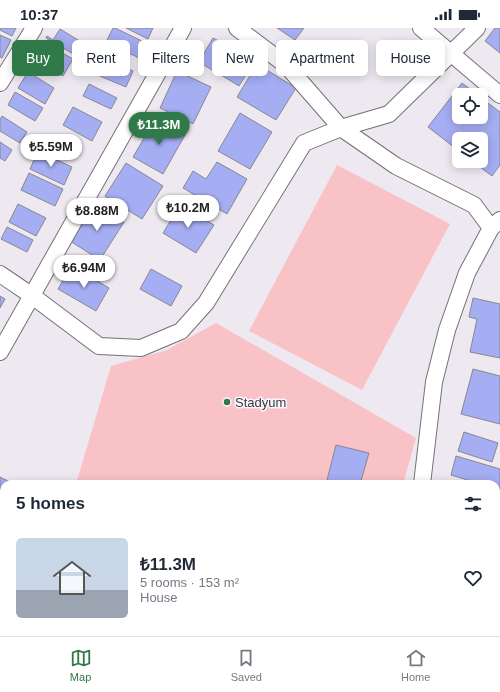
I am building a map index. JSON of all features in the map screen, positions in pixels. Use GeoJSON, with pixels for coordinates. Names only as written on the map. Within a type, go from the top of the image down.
{"type":"FeatureCollection","features":[{"type":"Feature","properties":{"kind":"street"},"geometry":{"type":"LineString","coordinates":[[0,83],[34,28]]}},
{"type":"Feature","properties":{"kind":"street"},"geometry":{"type":"LineString","coordinates":[[0,352],[183,28]]}},
{"type":"Feature","properties":{"kind":"street"},"geometry":{"type":"LineString","coordinates":[[237,28],[286,65],[341,128],[396,166],[474,205],[496,224],[467,273],[447,330],[434,382],[422,480]]}},
{"type":"Feature","properties":{"kind":"street"},"geometry":{"type":"LineString","coordinates":[[421,28],[500,95]]}},
{"type":"Feature","properties":{"kind":"street"},"geometry":{"type":"LineString","coordinates":[[0,274],[32,295],[99,346],[141,348],[180,331],[206,302],[304,143],[341,128],[389,114],[477,28]]}},
{"type":"Feature","properties":{"kind":"shaded area"},"geometry":{"type":"Polygon","coordinates":[[[337,165],[450,224],[362,390],[249,331],[337,165]]]}},
{"type":"Feature","properties":{"kind":"shaded area","name":"Stadyum"},"geometry":{"type":"Polygon","coordinates":[[[216,323],[416,438],[404,480],[77,480],[111,366],[167,350],[216,323]]]}},
{"type":"Feature","properties":{"kind":"building"},"geometry":{"type":"Polygon","coordinates":[[[0,28],[16,28],[12,36],[0,30],[0,28]]]}},
{"type":"Feature","properties":{"kind":"building"},"geometry":{"type":"Polygon","coordinates":[[[113,28],[115,28],[140,40],[138,40],[138,58],[130,54],[130,40],[107,40],[113,28]]]}},
{"type":"Feature","properties":{"kind":"building"},"geometry":{"type":"Polygon","coordinates":[[[126,28],[153,28],[148,39],[126,28]]]}},
{"type":"Feature","properties":{"kind":"building"},"geometry":{"type":"Polygon","coordinates":[[[277,28],[304,28],[295,40],[277,28]]]}},
{"type":"Feature","properties":{"kind":"building"},"geometry":{"type":"Polygon","coordinates":[[[495,28],[500,28],[500,53],[485,41],[495,28]]]}},
{"type":"Feature","properties":{"kind":"building"},"geometry":{"type":"Polygon","coordinates":[[[60,29],[78,40],[72,40],[72,53],[64,49],[64,40],[53,40],[60,29]]]}},
{"type":"Feature","properties":{"kind":"building"},"geometry":{"type":"Polygon","coordinates":[[[0,35],[11,40],[2,58],[0,57],[0,35]]]}},
{"type":"Feature","properties":{"kind":"building"},"geometry":{"type":"Polygon","coordinates":[[[47,36],[53,40],[46,38],[47,36]]]}},
{"type":"Feature","properties":{"kind":"building"},"geometry":{"type":"Polygon","coordinates":[[[213,38],[217,40],[212,40],[212,70],[204,65],[204,53],[213,38]]]}},
{"type":"Feature","properties":{"kind":"building"},"geometry":{"type":"Polygon","coordinates":[[[64,54],[72,58],[64,74],[64,54]]]}},
{"type":"Feature","properties":{"kind":"building"},"geometry":{"type":"Polygon","coordinates":[[[130,70],[133,71],[126,87],[100,76],[130,76],[130,70]]]}},
{"type":"Feature","properties":{"kind":"building"},"geometry":{"type":"Polygon","coordinates":[[[268,71],[296,88],[276,120],[237,97],[250,76],[268,76],[268,71]]]}},
{"type":"Feature","properties":{"kind":"building"},"geometry":{"type":"Polygon","coordinates":[[[26,76],[34,76],[54,88],[45,104],[18,88],[26,76]]]}},
{"type":"Feature","properties":{"kind":"building"},"geometry":{"type":"Polygon","coordinates":[[[175,76],[188,76],[211,87],[193,124],[160,108],[175,76]]]}},
{"type":"Feature","properties":{"kind":"building"},"geometry":{"type":"Polygon","coordinates":[[[223,76],[245,76],[239,86],[223,76]]]}},
{"type":"Feature","properties":{"kind":"building"},"geometry":{"type":"Polygon","coordinates":[[[462,83],[469,88],[458,88],[462,83]]]}},
{"type":"Feature","properties":{"kind":"building"},"geometry":{"type":"Polygon","coordinates":[[[89,84],[117,98],[111,109],[83,96],[89,84]]]}},
{"type":"Feature","properties":{"kind":"building"},"geometry":{"type":"Polygon","coordinates":[[[15,92],[43,108],[35,121],[8,105],[15,92]]]}},
{"type":"Feature","properties":{"kind":"building"},"geometry":{"type":"Polygon","coordinates":[[[452,96],[452,124],[488,124],[488,103],[500,112],[500,165],[492,176],[481,168],[488,168],[488,132],[452,132],[452,146],[428,127],[452,96]]]}},
{"type":"Feature","properties":{"kind":"building"},"geometry":{"type":"Polygon","coordinates":[[[73,107],[102,122],[92,141],[63,125],[73,107]]]}},
{"type":"Feature","properties":{"kind":"building"},"geometry":{"type":"Polygon","coordinates":[[[240,113],[272,132],[250,169],[218,151],[240,113]]]}},
{"type":"Feature","properties":{"kind":"building"},"geometry":{"type":"Polygon","coordinates":[[[2,116],[27,132],[20,143],[0,131],[0,120],[2,116]]]}},
{"type":"Feature","properties":{"kind":"building"},"geometry":{"type":"Polygon","coordinates":[[[156,118],[185,135],[163,174],[133,157],[156,118]]]}},
{"type":"Feature","properties":{"kind":"building"},"geometry":{"type":"Polygon","coordinates":[[[0,142],[12,150],[5,161],[0,158],[0,142]]]}},
{"type":"Feature","properties":{"kind":"building"},"geometry":{"type":"Polygon","coordinates":[[[38,151],[72,167],[64,185],[30,169],[38,151]]]}},
{"type":"Feature","properties":{"kind":"building"},"geometry":{"type":"Polygon","coordinates":[[[217,162],[247,179],[227,214],[183,188],[193,171],[206,179],[217,162]]]}},
{"type":"Feature","properties":{"kind":"building"},"geometry":{"type":"Polygon","coordinates":[[[126,163],[163,186],[142,219],[105,196],[126,163]]]}},
{"type":"Feature","properties":{"kind":"building"},"geometry":{"type":"Polygon","coordinates":[[[29,173],[63,189],[55,206],[21,190],[29,173]]]}},
{"type":"Feature","properties":{"kind":"building"},"geometry":{"type":"Polygon","coordinates":[[[94,203],[124,222],[100,260],[70,241],[94,203]]]}},
{"type":"Feature","properties":{"kind":"building"},"geometry":{"type":"Polygon","coordinates":[[[18,204],[46,218],[36,236],[9,222],[18,204]]]}},
{"type":"Feature","properties":{"kind":"building"},"geometry":{"type":"Polygon","coordinates":[[[180,205],[214,225],[196,253],[163,233],[180,205]]]}},
{"type":"Feature","properties":{"kind":"building"},"geometry":{"type":"Polygon","coordinates":[[[7,227],[33,240],[27,252],[1,239],[7,227]]]}},
{"type":"Feature","properties":{"kind":"building"},"geometry":{"type":"Polygon","coordinates":[[[72,266],[109,288],[96,311],[58,289],[72,266]]]}},
{"type":"Feature","properties":{"kind":"building"},"geometry":{"type":"Polygon","coordinates":[[[151,269],[182,286],[171,306],[140,289],[151,269]]]}},
{"type":"Feature","properties":{"kind":"building"},"geometry":{"type":"Polygon","coordinates":[[[0,296],[5,299],[0,308],[0,296]]]}},
{"type":"Feature","properties":{"kind":"building"},"geometry":{"type":"Polygon","coordinates":[[[473,298],[500,304],[500,358],[470,352],[477,319],[469,317],[473,298]]]}},
{"type":"Feature","properties":{"kind":"building"},"geometry":{"type":"Polygon","coordinates":[[[473,369],[500,376],[500,424],[461,414],[473,369]]]}},
{"type":"Feature","properties":{"kind":"building"},"geometry":{"type":"Polygon","coordinates":[[[464,432],[498,443],[492,462],[458,451],[464,432]]]}},
{"type":"Feature","properties":{"kind":"building"},"geometry":{"type":"Polygon","coordinates":[[[336,445],[369,453],[361,480],[327,480],[336,445]]]}},
{"type":"Feature","properties":{"kind":"building"},"geometry":{"type":"Polygon","coordinates":[[[456,456],[500,469],[500,480],[468,480],[451,475],[456,456]]]}},
{"type":"Feature","properties":{"kind":"place","name":"Stadyum"},"geometry":{"type":"Point","coordinates":[227,402]}}]}
